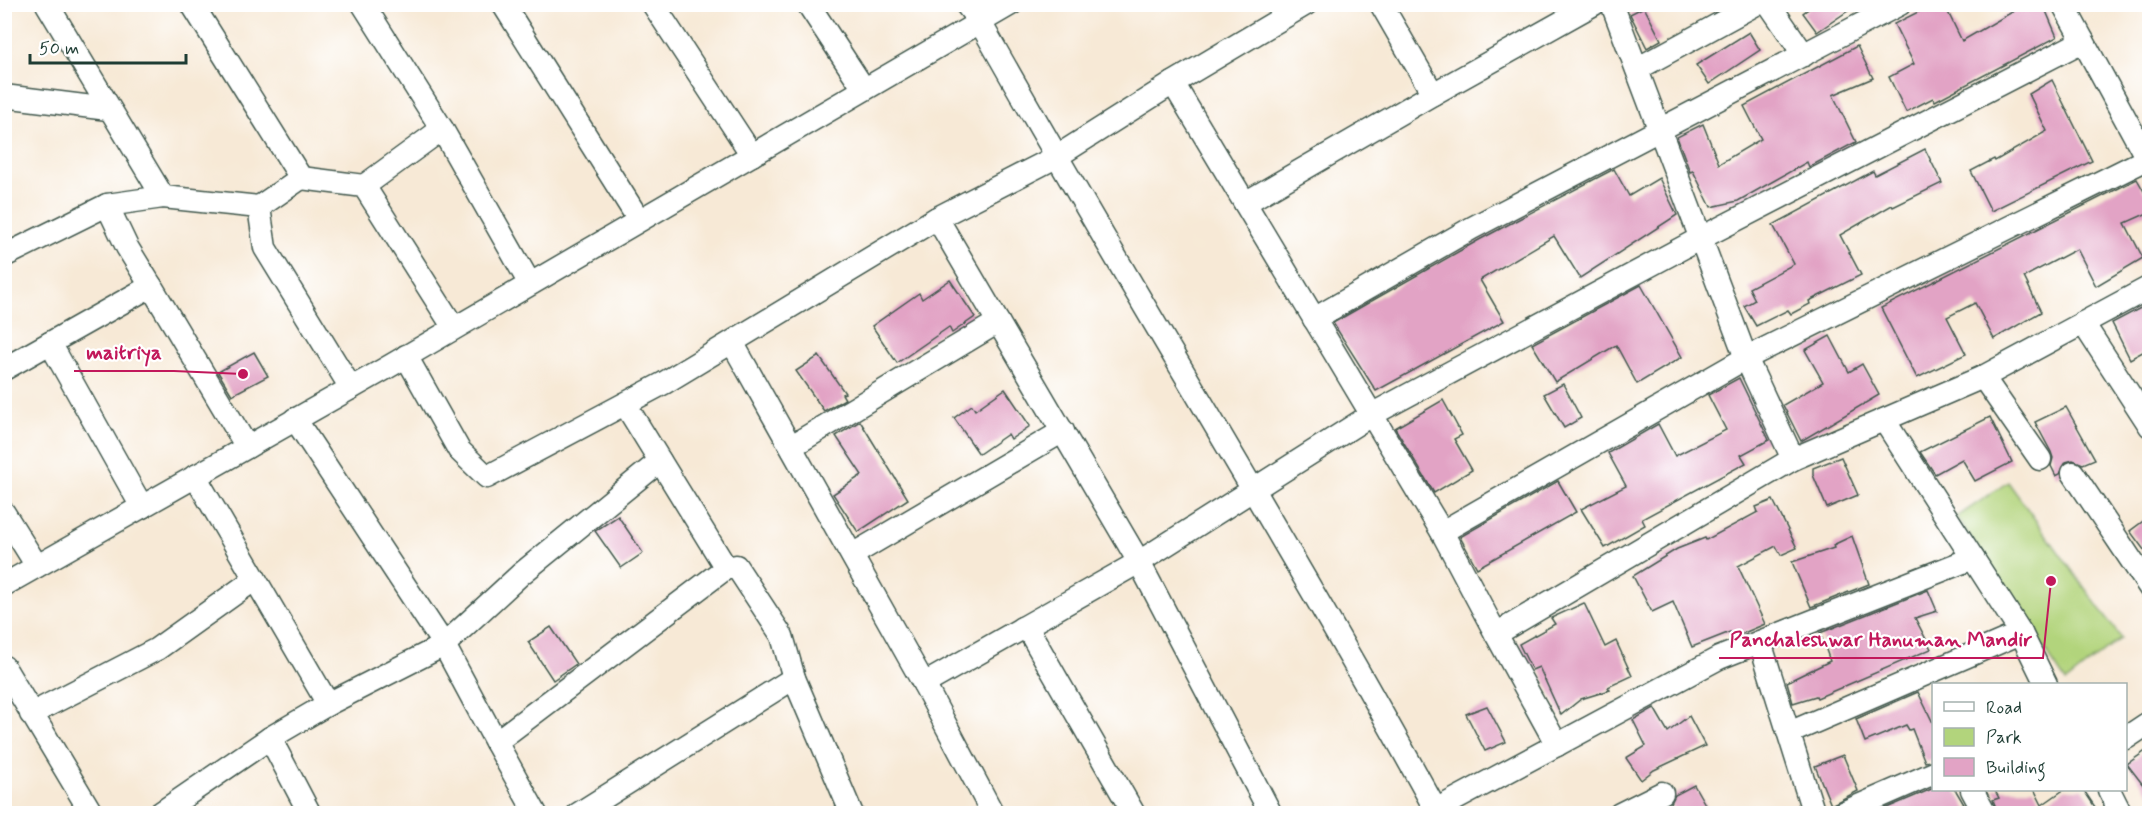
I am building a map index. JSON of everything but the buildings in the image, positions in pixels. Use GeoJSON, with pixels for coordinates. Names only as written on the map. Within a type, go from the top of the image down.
{"type":"FeatureCollection","features":[{"type":"Feature","properties":{"kind":"street"},"geometry":{"type":"LineString","coordinates":[[47,4],[108,109],[163,197]]}},
{"type":"Feature","properties":{"kind":"street"},"geometry":{"type":"LineString","coordinates":[[192,4],[302,178]]}},
{"type":"Feature","properties":{"kind":"street"},"geometry":{"type":"LineString","coordinates":[[363,4],[442,129],[530,284]]}},
{"type":"Feature","properties":{"kind":"street"},"geometry":{"type":"LineString","coordinates":[[503,4],[639,220]]}},
{"type":"Feature","properties":{"kind":"street"},"geometry":{"type":"LineString","coordinates":[[653,4],[752,154]]}},
{"type":"Feature","properties":{"kind":"street"},"geometry":{"type":"LineString","coordinates":[[808,4],[864,89]]}},
{"type":"Feature","properties":{"kind":"street"},"geometry":{"type":"LineString","coordinates":[[966,4],[980,22],[1056,157],[1253,490],[1434,812],[1719,658],[1973,558]]}},
{"type":"Feature","properties":{"kind":"street"},"geometry":{"type":"LineString","coordinates":[[4,585],[351,388],[1011,4]]}},
{"type":"Feature","properties":{"kind":"street"},"geometry":{"type":"LineString","coordinates":[[406,356],[459,450],[487,477],[733,344],[937,218],[1056,157],[1173,83],[1306,4]]}},
{"type":"Feature","properties":{"kind":"street"},"geometry":{"type":"LineString","coordinates":[[1381,4],[1433,94]]}},
{"type":"Feature","properties":{"kind":"street"},"geometry":{"type":"LineString","coordinates":[[1245,203],[1594,4]]}},
{"type":"Feature","properties":{"kind":"street"},"geometry":{"type":"LineString","coordinates":[[1612,4],[1661,130],[1699,239],[1746,358],[1793,459]]}},
{"type":"Feature","properties":{"kind":"street"},"geometry":{"type":"LineString","coordinates":[[1637,69],[1756,4]]}},
{"type":"Feature","properties":{"kind":"street"},"geometry":{"type":"LineString","coordinates":[[1769,4],[1804,55]]}},
{"type":"Feature","properties":{"kind":"street"},"geometry":{"type":"LineString","coordinates":[[1314,319],[1472,228],[1899,4]]}},
{"type":"Feature","properties":{"kind":"street"},"geometry":{"type":"LineString","coordinates":[[1442,532],[1746,358],[2148,162],[2063,4]]}},
{"type":"Feature","properties":{"kind":"street"},"geometry":{"type":"LineString","coordinates":[[924,684],[1139,562],[1371,415],[1699,239],[2083,41]]}},
{"type":"Feature","properties":{"kind":"street"},"geometry":{"type":"LineString","coordinates":[[1173,83],[1442,532],[1557,745]]}},
{"type":"Feature","properties":{"kind":"street"},"geometry":{"type":"LineString","coordinates":[[4,96],[108,109]]}},
{"type":"Feature","properties":{"kind":"street"},"geometry":{"type":"LineString","coordinates":[[4,256],[107,205],[163,197],[259,207],[302,178],[364,186],[442,129]]}},
{"type":"Feature","properties":{"kind":"street"},"geometry":{"type":"LineString","coordinates":[[364,186],[454,328]]}},
{"type":"Feature","properties":{"kind":"street"},"geometry":{"type":"LineString","coordinates":[[107,205],[127,247],[247,447]]}},
{"type":"Feature","properties":{"kind":"street"},"geometry":{"type":"LineString","coordinates":[[259,207],[265,248],[351,388]]}},
{"type":"Feature","properties":{"kind":"street"},"geometry":{"type":"LineString","coordinates":[[937,218],[1139,562],[1271,813]]}},
{"type":"Feature","properties":{"kind":"street"},"geometry":{"type":"LineString","coordinates":[[4,369],[151,286]]}},
{"type":"Feature","properties":{"kind":"street"},"geometry":{"type":"LineString","coordinates":[[1496,634],[1793,459],[1983,377],[2150,287]]}},
{"type":"Feature","properties":{"kind":"street"},"geometry":{"type":"LineString","coordinates":[[792,446],[998,322]]}},
{"type":"Feature","properties":{"kind":"street"},"geometry":{"type":"LineString","coordinates":[[2083,323],[2150,426]]}},
{"type":"Feature","properties":{"kind":"street"},"geometry":{"type":"LineString","coordinates":[[50,343],[142,507]]}},
{"type":"Feature","properties":{"kind":"street"},"geometry":{"type":"LineString","coordinates":[[733,344],[924,684],[993,813]]}},
{"type":"Feature","properties":{"kind":"street"},"geometry":{"type":"LineString","coordinates":[[1983,377],[2040,459]]}},
{"type":"Feature","properties":{"kind":"street"},"geometry":{"type":"LineString","coordinates":[[496,742],[726,568],[625,404]]}},
{"type":"Feature","properties":{"kind":"street"},"geometry":{"type":"LineString","coordinates":[[295,419],[444,645],[536,813]]}},
{"type":"Feature","properties":{"kind":"street"},"geometry":{"type":"LineString","coordinates":[[1884,420],[2021,633],[2046,683]]}},
{"type":"Feature","properties":{"kind":"street"},"geometry":{"type":"LineString","coordinates":[[852,555],[1063,431]]}},
{"type":"Feature","properties":{"kind":"street"},"geometry":{"type":"LineString","coordinates":[[159,813],[270,738],[328,704],[444,645],[521,574],[660,461]]}},
{"type":"Feature","properties":{"kind":"street"},"geometry":{"type":"LineString","coordinates":[[2073,473],[2150,588]]}},
{"type":"Feature","properties":{"kind":"street"},"geometry":{"type":"LineString","coordinates":[[195,476],[328,704]]}},
{"type":"Feature","properties":{"kind":"street"},"geometry":{"type":"LineString","coordinates":[[4,513],[37,567]]}},
{"type":"Feature","properties":{"kind":"street"},"geometry":{"type":"LineString","coordinates":[[736,566],[782,636],[794,678],[852,813]]}},
{"type":"Feature","properties":{"kind":"street"},"geometry":{"type":"LineString","coordinates":[[31,714],[157,649],[255,579]]}},
{"type":"Feature","properties":{"kind":"street"},"geometry":{"type":"LineString","coordinates":[[1022,628],[1028,629],[1134,813]]}},
{"type":"Feature","properties":{"kind":"street"},"geometry":{"type":"LineString","coordinates":[[1789,733],[2021,633]]}},
{"type":"Feature","properties":{"kind":"street"},"geometry":{"type":"LineString","coordinates":[[1760,642],[1814,813]]}},
{"type":"Feature","properties":{"kind":"street"},"geometry":{"type":"LineString","coordinates":[[4,667],[92,813]]}},
{"type":"Feature","properties":{"kind":"street"},"geometry":{"type":"LineString","coordinates":[[578,813],[794,678]]}},
{"type":"Feature","properties":{"kind":"street"},"geometry":{"type":"LineString","coordinates":[[2127,737],[2150,722]]}},
{"type":"Feature","properties":{"kind":"street"},"geometry":{"type":"LineString","coordinates":[[270,738],[310,813]]}},
{"type":"Feature","properties":{"kind":"street"},"geometry":{"type":"LineString","coordinates":[[1840,813],[1932,774]]}},
{"type":"Feature","properties":{"kind":"street"},"geometry":{"type":"LineString","coordinates":[[1973,791],[1985,813]]}},
{"type":"Feature","properties":{"kind":"street"},"geometry":{"type":"LineString","coordinates":[[2110,791],[2121,813]]}},
{"type":"Feature","properties":{"kind":"street"},"geometry":{"type":"LineString","coordinates":[[1620,813],[1662,794]]}},
{"type":"Feature","properties":{"kind":"green space"},"geometry":{"type":"Polygon","coordinates":[[[2008,482],[2121,638],[2066,682],[1957,517],[2008,482]]]}},
{"type":"Feature","properties":{"kind":"place","name":"maitriya"},"geometry":{"type":"Point","coordinates":[243,374]}},
{"type":"Feature","properties":{"kind":"place","name":"Panchaleshwar Hanuman Mandir"},"geometry":{"type":"Point","coordinates":[2051,581]}}]}
